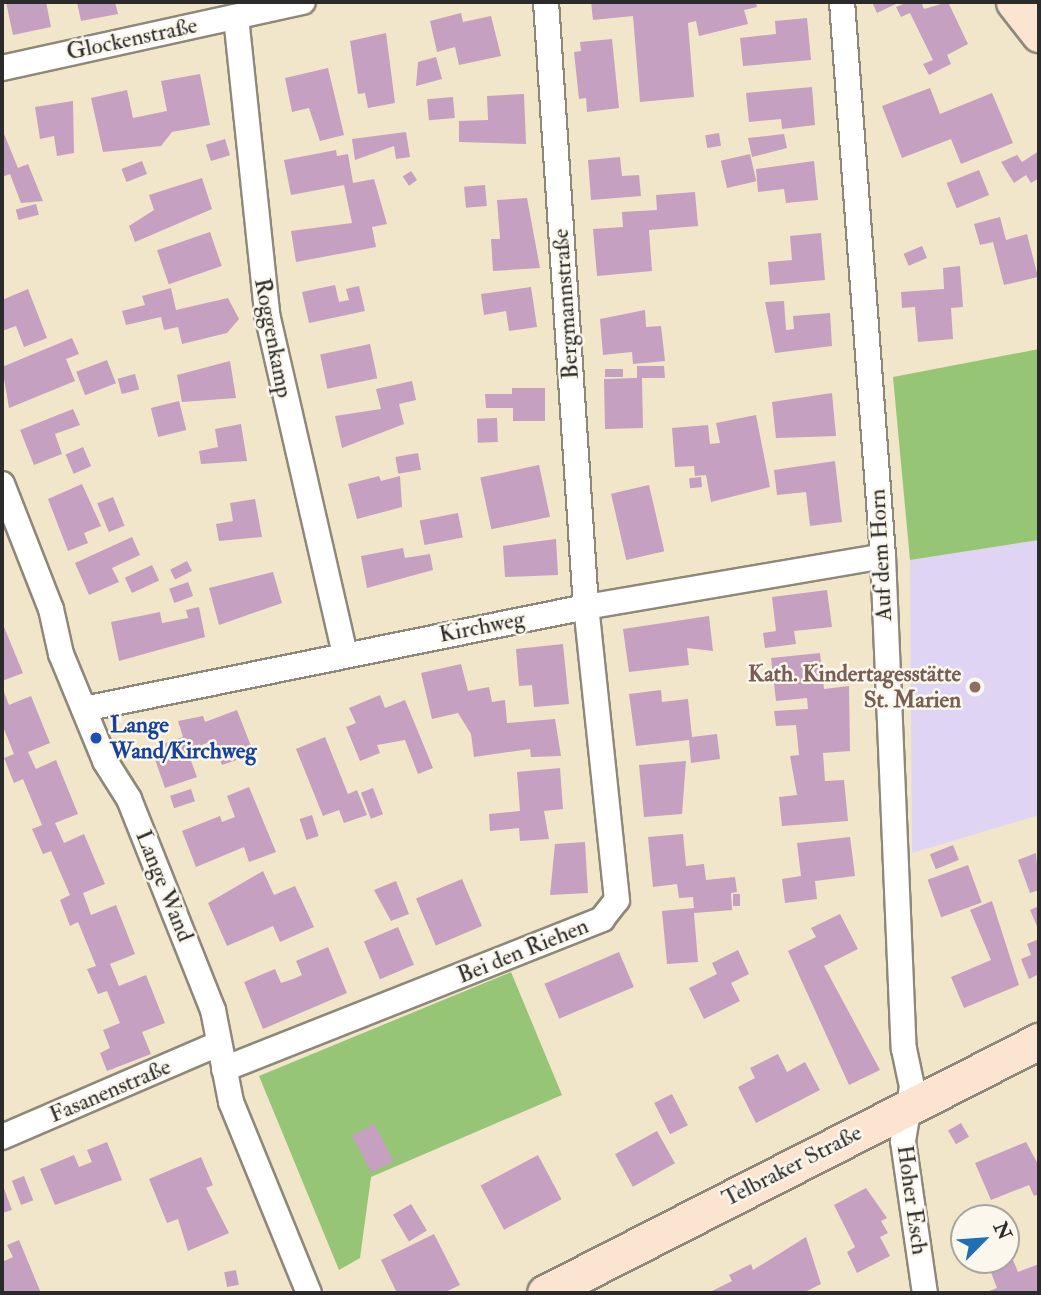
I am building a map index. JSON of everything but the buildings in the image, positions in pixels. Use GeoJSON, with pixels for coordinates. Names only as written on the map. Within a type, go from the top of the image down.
{"type":"FeatureCollection","features":[{"type":"Feature","properties":{"kind":"street","name":"Glockenstraße"},"geometry":{"type":"LineString","coordinates":[[2,68],[303,2]]}},
{"type":"Feature","properties":{"kind":"street","name":"Bergmannstraße"},"geometry":{"type":"LineString","coordinates":[[546,2],[586,607]]}},
{"type":"Feature","properties":{"kind":"street","name":"Auf dem Horn"},"geometry":{"type":"LineString","coordinates":[[842,2],[883,556],[904,1049],[912,1087],[905,1107]]}},
{"type":"Feature","properties":{"kind":"street"},"geometry":{"type":"LineString","coordinates":[[1014,2],[1039,34]]}},
{"type":"Feature","properties":{"kind":"street","name":"Roggenkamp"},"geometry":{"type":"LineString","coordinates":[[236,16],[267,314],[345,655]]}},
{"type":"Feature","properties":{"kind":"street","name":"Lange Wand"},"geometry":{"type":"LineString","coordinates":[[2,484],[84,709],[139,824],[213,1010],[231,1102],[309,1293]]}},
{"type":"Feature","properties":{"kind":"street","name":"Kirchweg"},"geometry":{"type":"LineString","coordinates":[[84,709],[586,607],[883,556]]}},
{"type":"Feature","properties":{"kind":"street","name":"Bei den Riehen"},"geometry":{"type":"LineString","coordinates":[[224,1069],[602,919],[617,900],[586,607]]}},
{"type":"Feature","properties":{"kind":"street","name":"Telbraker Straße"},"geometry":{"type":"LineString","coordinates":[[545,1293],[1039,1041]]}},
{"type":"Feature","properties":{"kind":"street","name":"Fasanenstraße"},"geometry":{"type":"LineString","coordinates":[[2,1137],[218,1044]]}},
{"type":"Feature","properties":{"kind":"street","name":"Hoher Esch"},"geometry":{"type":"LineString","coordinates":[[905,1107],[903,1141],[925,1293]]}},
{"type":"Feature","properties":{"kind":"shaded area","name":"Kath. Kindertagesstätte St. Marien"},"geometry":{"type":"Polygon","coordinates":[[[1039,540],[1039,815],[912,853],[910,560],[1039,540]]]}},
{"type":"Feature","properties":{"kind":"green space"},"geometry":{"type":"Polygon","coordinates":[[[1039,349],[1039,540],[910,560],[893,377],[1039,349]]]}},
{"type":"Feature","properties":{"kind":"green space"},"geometry":{"type":"Polygon","coordinates":[[[511,972],[562,1095],[371,1177],[360,1258],[339,1270],[259,1076],[511,972]]]}},
{"type":"Feature","properties":{"kind":"place","name":"Kath. Kindertagesstätte St. Marien"},"geometry":{"type":"Point","coordinates":[975,687]}},
{"type":"Feature","properties":{"kind":"place","name":"Lange Wand/Kirchweg"},"geometry":{"type":"Point","coordinates":[96,738]}}]}
